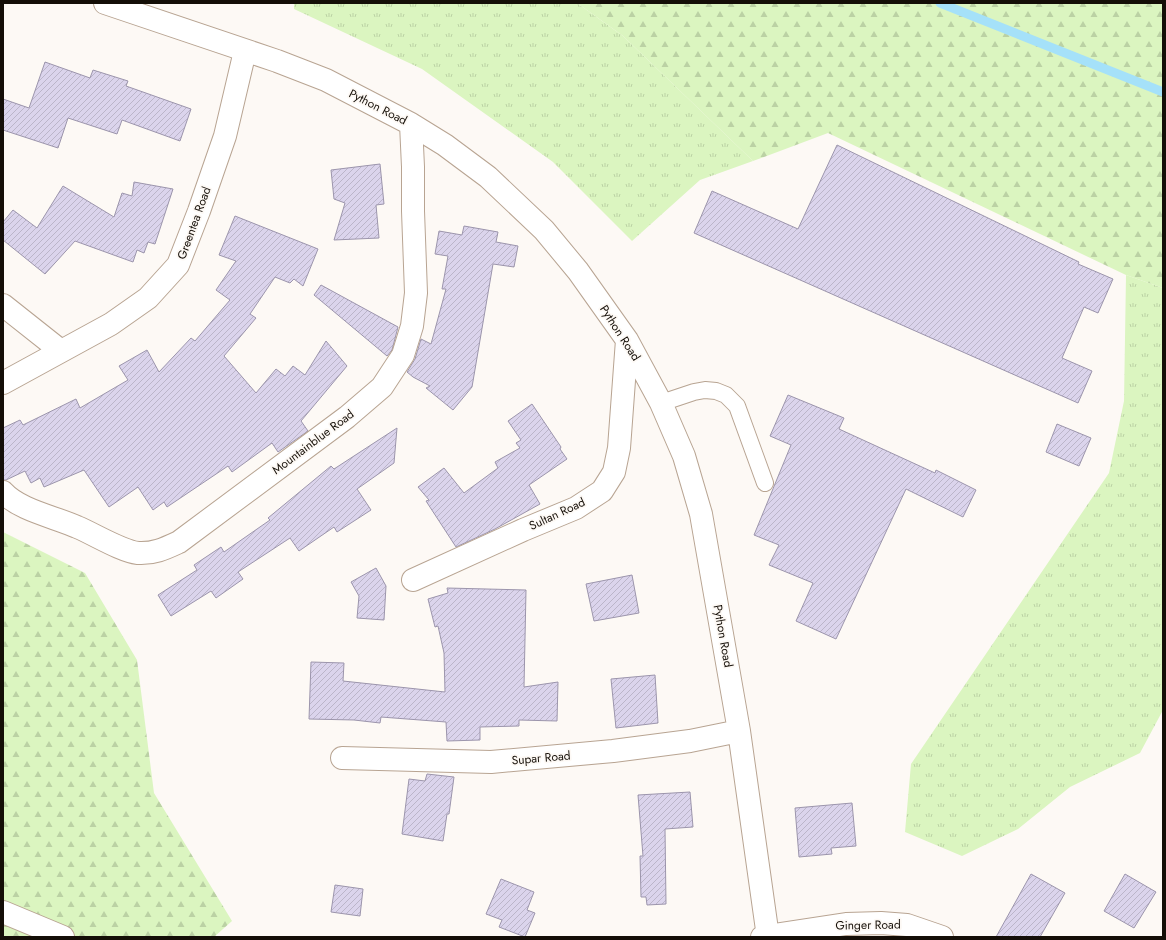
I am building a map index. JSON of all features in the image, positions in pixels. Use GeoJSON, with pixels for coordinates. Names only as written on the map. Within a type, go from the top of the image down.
{"type":"FeatureCollection","features":[{"type":"Feature","properties":{"kind":"street","name":"Python Road"},"geometry":{"type":"LineString","coordinates":[[105,3],[246,50],[326,80],[411,124],[445,145],[488,177],[544,230],[578,271],[627,340],[661,403],[684,456],[701,514],[739,731],[766,937]]}},
{"type":"Feature","properties":{"kind":"street","name":"Greentea Road"},"geometry":{"type":"LineString","coordinates":[[5,382],[111,324],[148,298],[178,265],[199,212],[225,136],[246,50]]}},
{"type":"Feature","properties":{"kind":"street","name":"Mountainblue Road"},"geometry":{"type":"LineString","coordinates":[[3,492],[8,498],[35,511],[77,527],[116,546],[137,553],[156,552],[179,542],[347,417],[382,387],[403,355],[412,326],[416,293],[411,124]]}},
{"type":"Feature","properties":{"kind":"street"},"geometry":{"type":"LineString","coordinates":[[3,305],[61,352]]}},
{"type":"Feature","properties":{"kind":"street","name":"Sultan Road"},"geometry":{"type":"LineString","coordinates":[[413,580],[522,530],[576,508],[602,491],[614,472],[620,448],[627,340]]}},
{"type":"Feature","properties":{"kind":"street","name":"Supar Road"},"geometry":{"type":"LineString","coordinates":[[342,758],[491,762],[613,751],[690,741],[739,731]]}},
{"type":"Feature","properties":{"kind":"street"},"geometry":{"type":"LineString","coordinates":[[3,912],[62,937]]}},
{"type":"Feature","properties":{"kind":"street","name":"Ginger Road"},"geometry":{"type":"LineString","coordinates":[[766,937],[846,924],[881,923],[907,925],[942,937]]}},
{"type":"Feature","properties":{"kind":"lane"},"geometry":{"type":"LineString","coordinates":[[661,403],[705,390],[716,391],[726,395],[737,406],[765,483]]}},
{"type":"Feature","properties":{"kind":"green space"},"geometry":{"type":"Polygon","coordinates":[[[294,3],[577,3],[623,36],[753,161],[700,180],[632,241],[553,162],[422,69],[294,9],[294,3]]]}},
{"type":"Feature","properties":{"kind":"green space"},"geometry":{"type":"Polygon","coordinates":[[[577,3],[1163,3],[1163,288],[1126,275],[828,133],[753,161],[623,36],[577,3]]]}},
{"type":"Feature","properties":{"kind":"green space"},"geometry":{"type":"Polygon","coordinates":[[[1126,275],[1163,288],[1163,710],[1140,753],[1070,787],[1018,829],[962,856],[905,832],[911,764],[1109,473],[1124,401],[1126,275]]]}},
{"type":"Feature","properties":{"kind":"green space"},"geometry":{"type":"Polygon","coordinates":[[[3,532],[85,573],[137,660],[154,793],[232,921],[214,937],[3,937],[3,532]]]}},
{"type":"Feature","properties":{"kind":"building"},"geometry":{"type":"Polygon","coordinates":[[[45,62],[90,78],[93,70],[128,81],[126,86],[191,109],[180,141],[122,120],[117,134],[68,118],[58,148],[3,130],[3,99],[29,108],[45,62]]]}},
{"type":"Feature","properties":{"kind":"building"},"geometry":{"type":"Polygon","coordinates":[[[837,145],[1079,262],[1078,264],[1113,279],[1098,313],[1084,307],[1062,358],[1092,371],[1078,403],[694,233],[712,191],[798,229],[837,145]]]}},
{"type":"Feature","properties":{"kind":"building"},"geometry":{"type":"Polygon","coordinates":[[[380,164],[384,204],[376,205],[379,238],[334,240],[345,203],[334,199],[331,170],[380,164]]]}},
{"type":"Feature","properties":{"kind":"building"},"geometry":{"type":"Polygon","coordinates":[[[134,182],[173,189],[155,244],[148,242],[144,253],[137,250],[133,262],[75,241],[45,274],[3,240],[3,222],[13,210],[37,228],[63,186],[114,217],[122,193],[132,196],[134,182]]]}},
{"type":"Feature","properties":{"kind":"building"},"geometry":{"type":"Polygon","coordinates":[[[235,216],[318,249],[303,286],[294,279],[290,283],[275,277],[250,314],[256,318],[224,356],[256,393],[276,369],[285,376],[293,366],[305,375],[326,341],[347,366],[301,421],[308,431],[278,452],[272,443],[232,472],[228,466],[167,507],[164,502],[153,510],[138,487],[109,507],[84,470],[44,487],[40,478],[31,483],[25,471],[3,480],[3,428],[20,420],[23,425],[76,399],[80,408],[128,380],[119,366],[147,350],[159,372],[191,338],[195,341],[230,300],[216,290],[236,261],[219,255],[235,216]]]}},
{"type":"Feature","properties":{"kind":"building"},"geometry":{"type":"Polygon","coordinates":[[[464,226],[498,232],[496,242],[518,246],[514,267],[493,264],[472,387],[453,410],[426,388],[430,386],[407,372],[415,359],[421,339],[431,344],[446,289],[442,289],[448,256],[435,254],[439,231],[462,235],[464,226]]]}},
{"type":"Feature","properties":{"kind":"building"},"geometry":{"type":"Polygon","coordinates":[[[321,285],[398,327],[392,350],[387,356],[314,295],[321,285]]]}},
{"type":"Feature","properties":{"kind":"building"},"geometry":{"type":"Polygon","coordinates":[[[788,395],[844,418],[839,429],[935,473],[936,470],[976,490],[963,517],[906,489],[836,639],[796,621],[813,583],[769,565],[779,545],[754,535],[791,445],[770,436],[788,395]]]}},
{"type":"Feature","properties":{"kind":"building"},"geometry":{"type":"Polygon","coordinates":[[[532,404],[561,447],[560,449],[567,459],[529,485],[540,504],[495,529],[456,547],[426,501],[429,500],[418,487],[444,468],[464,493],[498,468],[495,462],[520,448],[516,443],[521,440],[508,421],[532,404]]]}},
{"type":"Feature","properties":{"kind":"building"},"geometry":{"type":"Polygon","coordinates":[[[1057,424],[1091,438],[1079,466],[1046,452],[1057,424]]]}},
{"type":"Feature","properties":{"kind":"building"},"geometry":{"type":"Polygon","coordinates":[[[397,428],[394,463],[357,489],[371,510],[337,532],[334,527],[299,551],[290,538],[238,572],[243,579],[216,598],[211,591],[171,616],[158,595],[197,570],[194,565],[221,547],[224,552],[270,520],[268,518],[331,466],[334,469],[397,428]]]}},
{"type":"Feature","properties":{"kind":"building"},"geometry":{"type":"Polygon","coordinates":[[[376,568],[386,586],[384,620],[357,618],[359,596],[351,582],[376,568]]]}},
{"type":"Feature","properties":{"kind":"building"},"geometry":{"type":"Polygon","coordinates":[[[632,575],[639,613],[594,621],[586,584],[632,575]]]}},
{"type":"Feature","properties":{"kind":"building"},"geometry":{"type":"Polygon","coordinates":[[[447,588],[526,590],[524,687],[558,682],[557,721],[519,720],[519,726],[480,727],[480,740],[447,741],[446,722],[381,717],[380,723],[354,720],[309,719],[311,662],[344,663],[343,681],[445,692],[444,653],[438,626],[435,627],[428,599],[448,593],[447,588]]]}},
{"type":"Feature","properties":{"kind":"building"},"geometry":{"type":"Polygon","coordinates":[[[655,675],[658,723],[616,728],[611,679],[655,675]]]}},
{"type":"Feature","properties":{"kind":"building"},"geometry":{"type":"Polygon","coordinates":[[[427,774],[454,777],[449,814],[447,814],[443,841],[402,834],[409,779],[425,781],[427,774]]]}},
{"type":"Feature","properties":{"kind":"building"},"geometry":{"type":"Polygon","coordinates":[[[690,792],[693,827],[665,829],[666,904],[647,905],[646,897],[641,897],[640,856],[643,856],[638,795],[690,792]]]}},
{"type":"Feature","properties":{"kind":"building"},"geometry":{"type":"Polygon","coordinates":[[[852,803],[856,846],[831,848],[832,854],[799,857],[795,808],[852,803]]]}},
{"type":"Feature","properties":{"kind":"building"},"geometry":{"type":"Polygon","coordinates":[[[1031,874],[1065,893],[1040,937],[996,937],[1031,874]]]}},
{"type":"Feature","properties":{"kind":"building"},"geometry":{"type":"Polygon","coordinates":[[[1125,874],[1156,892],[1134,928],[1104,911],[1125,874]]]}},
{"type":"Feature","properties":{"kind":"building"},"geometry":{"type":"Polygon","coordinates":[[[501,879],[534,892],[527,910],[535,913],[525,937],[499,927],[502,920],[486,914],[501,879]]]}},
{"type":"Feature","properties":{"kind":"building"},"geometry":{"type":"Polygon","coordinates":[[[335,885],[363,889],[360,916],[331,912],[335,885]]]}},
{"type":"Feature","properties":{"kind":"waterway"},"geometry":{"type":"LineString","coordinates":[[940,3],[1163,92]]}}]}
